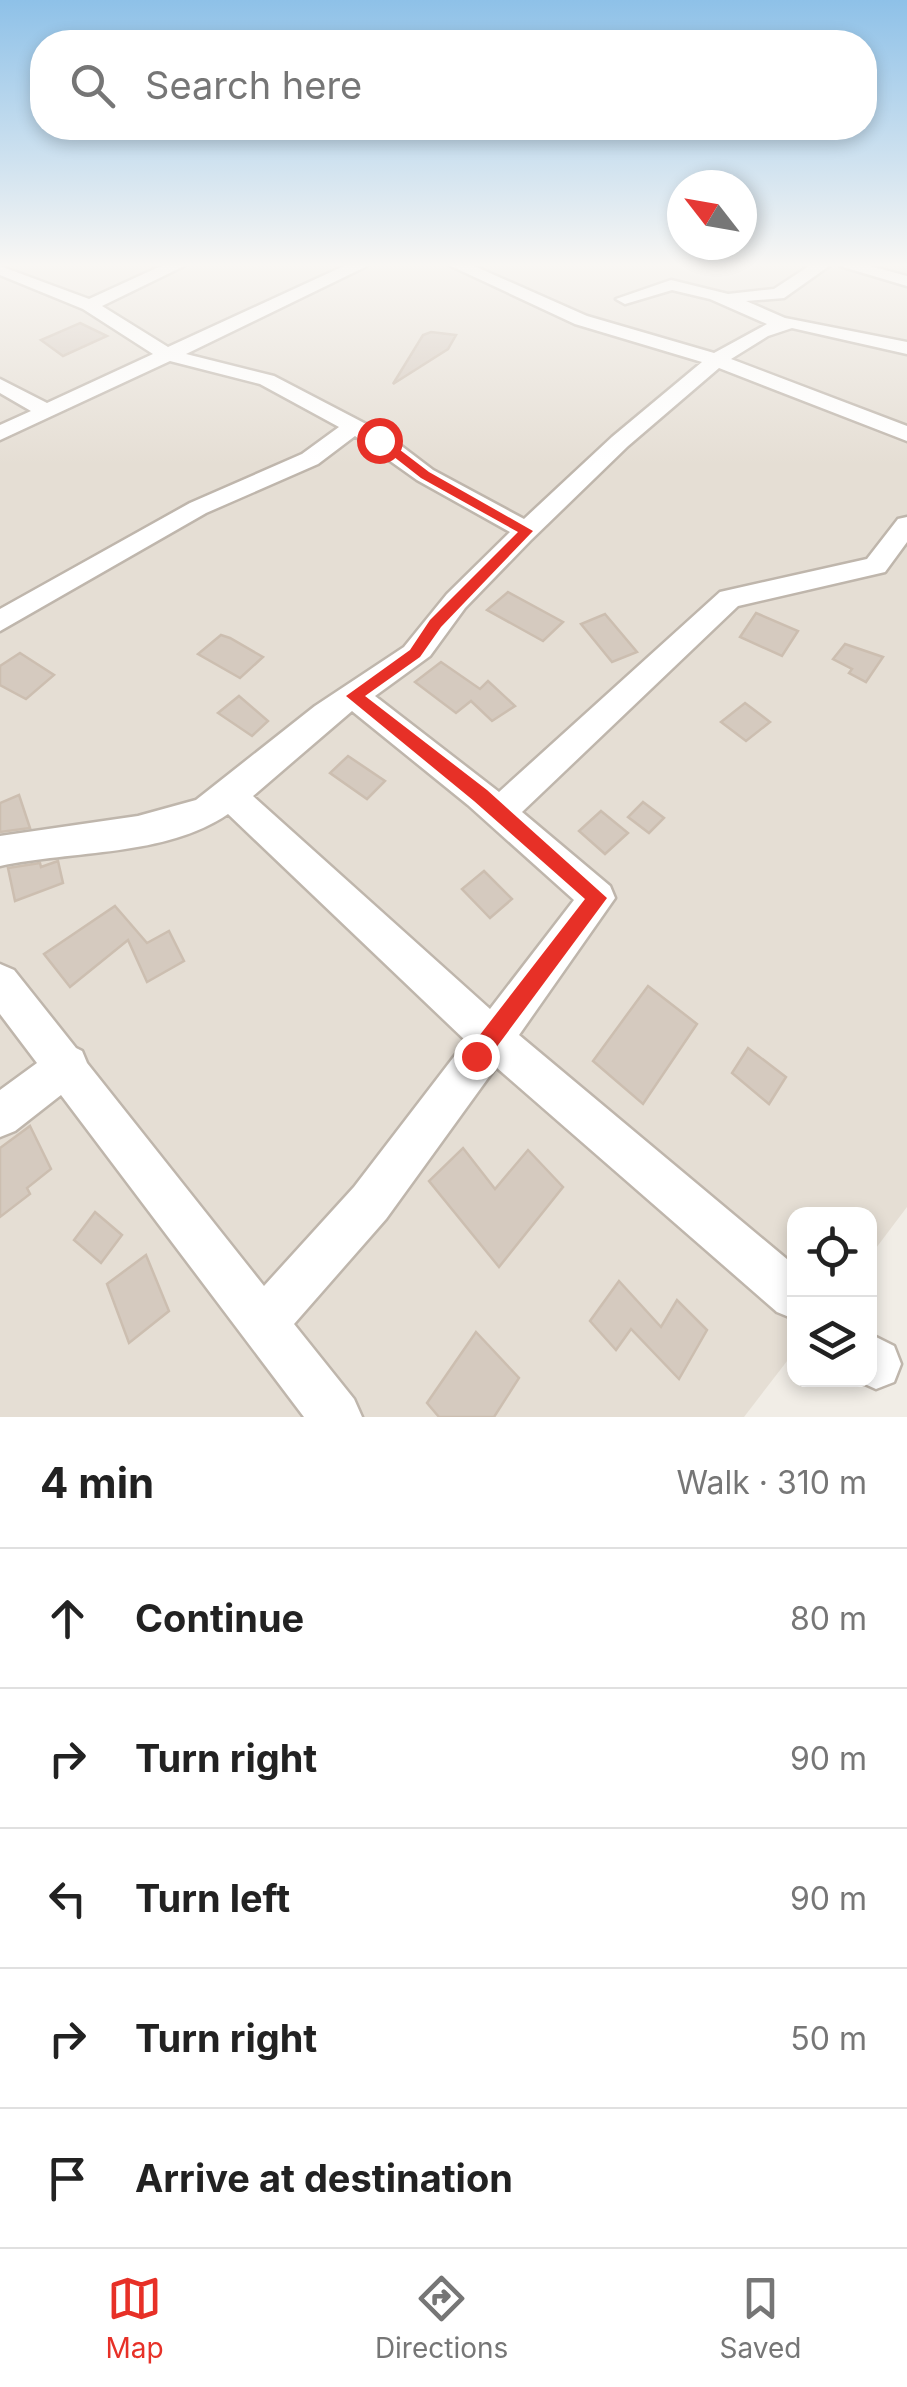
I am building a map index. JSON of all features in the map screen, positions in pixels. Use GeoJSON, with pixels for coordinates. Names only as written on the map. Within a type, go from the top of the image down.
{"type":"FeatureCollection","features":[{"type":"Feature","properties":{"kind":"street"},"geometry":{"type":"LineString","coordinates":[[132,332],[167,355],[268,380],[379,440],[425,475],[527,531]]}},
{"type":"Feature","properties":{"kind":"street"},"geometry":{"type":"LineString","coordinates":[[0,433],[216,332]]}},
{"type":"Feature","properties":{"kind":"street"},"geometry":{"type":"LineString","coordinates":[[622,332],[715,360],[907,434]]}},
{"type":"Feature","properties":{"kind":"street"},"geometry":{"type":"LineString","coordinates":[[0,851],[153,826],[203,814],[231,796],[283,747],[415,654],[436,624],[527,531],[681,386],[749,332]]}},
{"type":"Feature","properties":{"kind":"street"},"geometry":{"type":"LineString","coordinates":[[839,332],[907,348]]}},
{"type":"Feature","properties":{"kind":"street"},"geometry":{"type":"LineString","coordinates":[[0,385],[48,412]]}},
{"type":"Feature","properties":{"kind":"street"},"geometry":{"type":"LineString","coordinates":[[0,621],[198,508],[310,459],[354,426]]}},
{"type":"Feature","properties":{"kind":"street"},"geometry":{"type":"LineString","coordinates":[[500,812],[728,599],[876,566],[907,524]]}},
{"type":"Feature","properties":{"kind":"street"},"geometry":{"type":"LineString","coordinates":[[264,1322],[370,1204],[598,898],[500,812],[354,696]]}},
{"type":"Feature","properties":{"kind":"street"},"geometry":{"type":"LineString","coordinates":[[231,796],[491,1037],[787,1289]]}},
{"type":"Feature","properties":{"kind":"street"},"geometry":{"type":"LineString","coordinates":[[0,983],[68,1065],[336,1417]]}},
{"type":"Feature","properties":{"kind":"street"},"geometry":{"type":"LineString","coordinates":[[0,1116],[68,1065]]}},
{"type":"Feature","properties":{"kind":"shaded area"},"geometry":{"type":"Polygon","coordinates":[[[0,332],[907,332],[907,1207],[877,1247],[877,1207],[787,1207],[787,1361],[744,1417],[0,1417],[0,332]]]}},
{"type":"Feature","properties":{"kind":"building"},"geometry":{"type":"Polygon","coordinates":[[[59,332],[99,332],[107,336],[63,356],[41,340],[59,332]]]}},
{"type":"Feature","properties":{"kind":"building"},"geometry":{"type":"Polygon","coordinates":[[[423,335],[456,335],[448,349],[393,384],[423,335]]]}},
{"type":"Feature","properties":{"kind":"building"},"geometry":{"type":"Polygon","coordinates":[[[508,592],[563,622],[543,641],[487,610],[508,592]]]}},
{"type":"Feature","properties":{"kind":"building"},"geometry":{"type":"Polygon","coordinates":[[[756,613],[798,631],[782,656],[740,637],[756,613]]]}},
{"type":"Feature","properties":{"kind":"building"},"geometry":{"type":"Polygon","coordinates":[[[605,614],[637,652],[612,662],[581,624],[605,614]]]}},
{"type":"Feature","properties":{"kind":"building"},"geometry":{"type":"Polygon","coordinates":[[[221,635],[263,657],[240,678],[198,654],[221,635]]]}},
{"type":"Feature","properties":{"kind":"building"},"geometry":{"type":"Polygon","coordinates":[[[845,644],[883,657],[866,682],[833,659],[845,644]]]}},
{"type":"Feature","properties":{"kind":"building"},"geometry":{"type":"Polygon","coordinates":[[[20,653],[54,675],[26,699],[0,685],[0,666],[20,653]]]}},
{"type":"Feature","properties":{"kind":"building"},"geometry":{"type":"Polygon","coordinates":[[[441,662],[480,689],[488,681],[515,706],[492,721],[471,701],[456,713],[415,682],[441,662]]]}},
{"type":"Feature","properties":{"kind":"building"},"geometry":{"type":"Polygon","coordinates":[[[239,696],[268,721],[252,736],[218,713],[239,696]]]}},
{"type":"Feature","properties":{"kind":"building"},"geometry":{"type":"Polygon","coordinates":[[[745,703],[770,722],[746,741],[721,722],[745,703]]]}},
{"type":"Feature","properties":{"kind":"building"},"geometry":{"type":"Polygon","coordinates":[[[348,756],[385,781],[367,799],[330,773],[348,756]]]}},
{"type":"Feature","properties":{"kind":"building"},"geometry":{"type":"Polygon","coordinates":[[[19,795],[30,828],[0,832],[0,803],[19,795]]]}},
{"type":"Feature","properties":{"kind":"building"},"geometry":{"type":"Polygon","coordinates":[[[643,802],[664,818],[649,833],[628,817],[643,802]]]}},
{"type":"Feature","properties":{"kind":"building"},"geometry":{"type":"Polygon","coordinates":[[[601,811],[628,833],[605,854],[579,831],[601,811]]]}},
{"type":"Feature","properties":{"kind":"building"},"geometry":{"type":"Polygon","coordinates":[[[58,861],[63,883],[15,901],[8,868],[40,863],[41,867],[58,861]]]}},
{"type":"Feature","properties":{"kind":"building"},"geometry":{"type":"Polygon","coordinates":[[[484,871],[512,899],[490,918],[462,889],[484,871]]]}},
{"type":"Feature","properties":{"kind":"building"},"geometry":{"type":"Polygon","coordinates":[[[115,906],[147,943],[169,931],[184,961],[147,982],[128,940],[70,987],[44,954],[115,906]]]}},
{"type":"Feature","properties":{"kind":"building"},"geometry":{"type":"Polygon","coordinates":[[[648,986],[697,1024],[643,1104],[593,1061],[648,986]]]}},
{"type":"Feature","properties":{"kind":"building"},"geometry":{"type":"Polygon","coordinates":[[[748,1048],[786,1077],[769,1104],[732,1073],[748,1048]]]}},
{"type":"Feature","properties":{"kind":"building"},"geometry":{"type":"Polygon","coordinates":[[[30,1126],[51,1169],[27,1188],[30,1194],[0,1217],[0,1148],[30,1126]]]}},
{"type":"Feature","properties":{"kind":"building"},"geometry":{"type":"Polygon","coordinates":[[[463,1148],[495,1189],[528,1150],[563,1187],[499,1267],[429,1181],[463,1148]]]}},
{"type":"Feature","properties":{"kind":"building"},"geometry":{"type":"Polygon","coordinates":[[[95,1212],[122,1235],[101,1263],[74,1240],[95,1212]]]}},
{"type":"Feature","properties":{"kind":"building"},"geometry":{"type":"Polygon","coordinates":[[[146,1255],[169,1311],[129,1343],[107,1284],[146,1255]]]}},
{"type":"Feature","properties":{"kind":"building"},"geometry":{"type":"Polygon","coordinates":[[[619,1281],[661,1327],[677,1300],[707,1330],[679,1379],[631,1329],[616,1350],[590,1321],[619,1281]]]}},
{"type":"Feature","properties":{"kind":"building"},"geometry":{"type":"Polygon","coordinates":[[[476,1332],[519,1378],[494,1417],[439,1417],[427,1403],[476,1332]]]}},
{"type":"Feature","properties":{"kind":"route"},"geometry":{"type":"LineString","coordinates":[[379,440],[425,475],[527,531],[436,624],[415,654],[354,696],[480,795],[598,898],[476,1056]]}}]}
